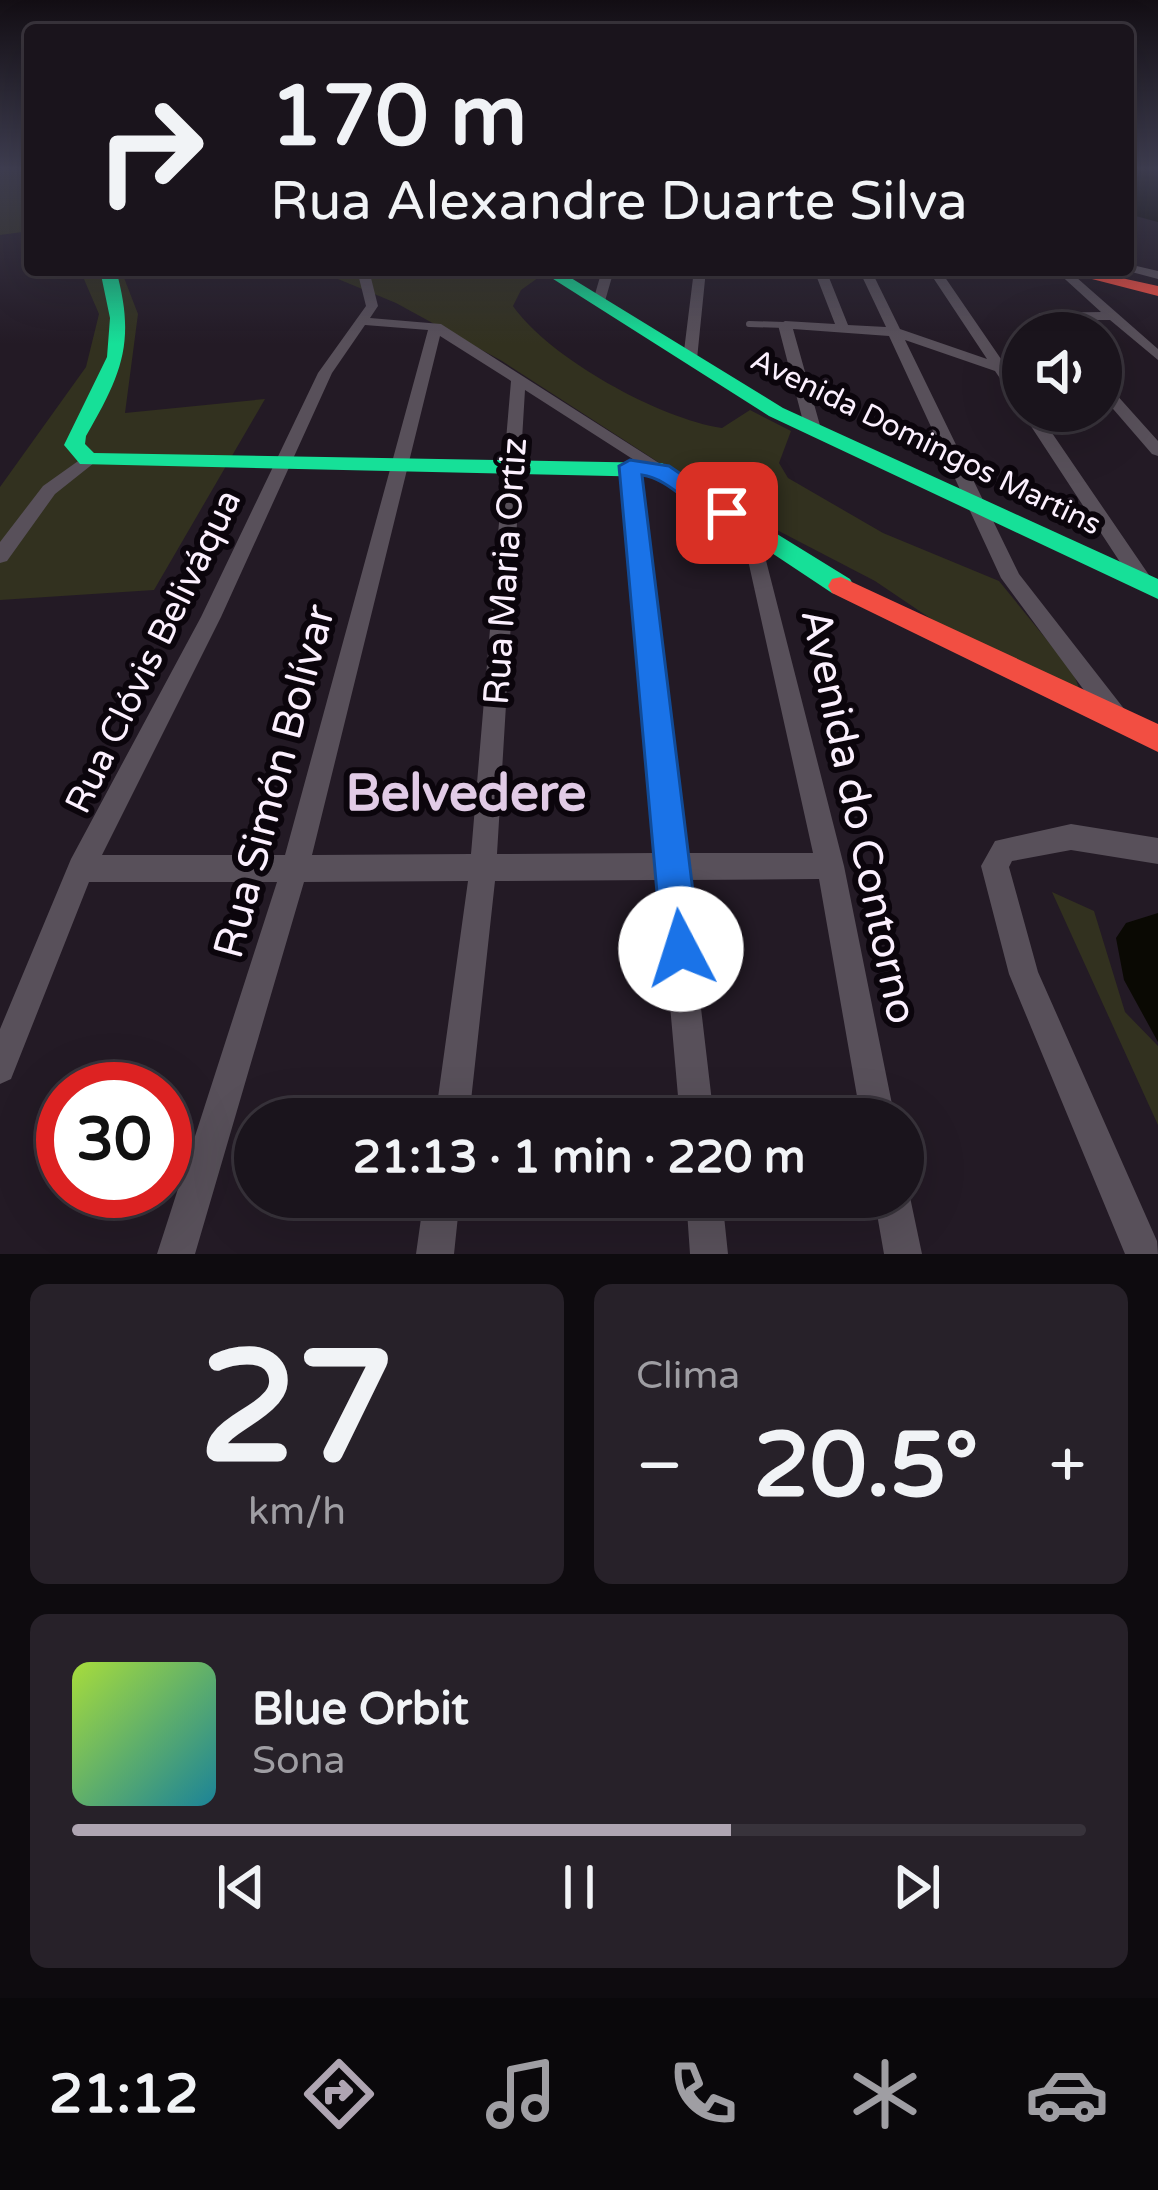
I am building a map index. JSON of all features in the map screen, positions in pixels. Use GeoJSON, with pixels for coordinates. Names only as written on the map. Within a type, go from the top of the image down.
{"type":"FeatureCollection","features":[{"type":"Feature","properties":{"kind":"street"},"geometry":{"type":"LineString","coordinates":[[110,276],[120,304],[124,344],[111,383],[76,436],[74,445],[88,458],[280,466],[630,466],[662,470]]}},
{"type":"Feature","properties":{"kind":"street"},"geometry":{"type":"LineString","coordinates":[[365,276],[372,292],[363,321],[436,327],[662,470],[751,533],[884,611],[1158,739]]}},
{"type":"Feature","properties":{"kind":"street","name":"Avenida Domingos Martins"},"geometry":{"type":"LineString","coordinates":[[557,276],[813,429],[1151,587]]}},
{"type":"Feature","properties":{"kind":"street"},"geometry":{"type":"LineString","coordinates":[[599,301],[606,276]]}},
{"type":"Feature","properties":{"kind":"street"},"geometry":{"type":"LineString","coordinates":[[690,359],[699,276]]}},
{"type":"Feature","properties":{"kind":"street"},"geometry":{"type":"LineString","coordinates":[[822,276],[843,329]]}},
{"type":"Feature","properties":{"kind":"street"},"geometry":{"type":"LineString","coordinates":[[869,276],[1011,578],[1122,723]]}},
{"type":"Feature","properties":{"kind":"street"},"geometry":{"type":"LineString","coordinates":[[938,276],[1002,369]]}},
{"type":"Feature","properties":{"kind":"street"},"geometry":{"type":"LineString","coordinates":[[1070,276],[1109,312]]}},
{"type":"Feature","properties":{"kind":"street"},"geometry":{"type":"LineString","coordinates":[[1107,276],[1158,283]]}},
{"type":"Feature","properties":{"kind":"street"},"geometry":{"type":"LineString","coordinates":[[1123,276],[1158,283]]}},
{"type":"Feature","properties":{"kind":"street","name":"Rua Clóvis Beliváqua"},"geometry":{"type":"LineString","coordinates":[[0,1068],[81,869],[211,617],[342,343],[363,321]]}},
{"type":"Feature","properties":{"kind":"street"},"geometry":{"type":"LineString","coordinates":[[1122,324],[1158,356]]}},
{"type":"Feature","properties":{"kind":"street"},"geometry":{"type":"LineString","coordinates":[[813,429],[785,325],[895,332],[1002,369]]}},
{"type":"Feature","properties":{"kind":"street","name":"Rua Simón Bolívar"},"geometry":{"type":"LineString","coordinates":[[176,1254],[295,867],[395,466],[436,327]]}},
{"type":"Feature","properties":{"kind":"street","name":"Rua Maria Ortiz"},"geometry":{"type":"LineString","coordinates":[[455,1098],[483,867],[518,382]]}},
{"type":"Feature","properties":{"kind":"street"},"geometry":{"type":"LineString","coordinates":[[1122,409],[1154,443]]}},
{"type":"Feature","properties":{"kind":"street"},"geometry":{"type":"LineString","coordinates":[[1044,432],[1151,587]]}},
{"type":"Feature","properties":{"kind":"street"},"geometry":{"type":"LineString","coordinates":[[0,556],[49,490],[88,458]]}},
{"type":"Feature","properties":{"kind":"street"},"geometry":{"type":"LineString","coordinates":[[630,466],[695,1098]]}},
{"type":"Feature","properties":{"kind":"street","name":"Avenida do Contorno"},"geometry":{"type":"LineString","coordinates":[[751,533],[830,866],[874,1098]]}},
{"type":"Feature","properties":{"kind":"street"},"geometry":{"type":"LineString","coordinates":[[1144,1254],[1024,974],[995,866],[1004,850],[1071,837],[1158,851]]}},
{"type":"Feature","properties":{"kind":"street"},"geometry":{"type":"LineString","coordinates":[[81,869],[830,866]]}},
{"type":"Feature","properties":{"kind":"street"},"geometry":{"type":"LineString","coordinates":[[435,1254],[439,1218]]}},
{"type":"Feature","properties":{"kind":"street"},"geometry":{"type":"LineString","coordinates":[[706,1218],[709,1254]]}},
{"type":"Feature","properties":{"kind":"street"},"geometry":{"type":"LineString","coordinates":[[896,1218],[903,1254]]}},
{"type":"Feature","properties":{"kind":"lane"},"geometry":{"type":"LineString","coordinates":[[749,324],[785,325]]}},
{"type":"Feature","properties":{"kind":"shaded area"},"geometry":{"type":"Polygon","coordinates":[[[0,227],[24,227],[24,232],[0,235],[0,227]]]}},
{"type":"Feature","properties":{"kind":"shaded area"},"geometry":{"type":"Polygon","coordinates":[[[83,276],[123,276],[138,314],[125,413],[265,399],[154,590],[0,600],[0,487],[86,367],[99,314],[83,276]]]}},
{"type":"Feature","properties":{"kind":"shaded area"},"geometry":{"type":"Polygon","coordinates":[[[541,276],[521,290],[513,306],[552,346],[608,383],[668,412],[722,428],[750,410],[791,431],[779,463],[788,478],[883,533],[999,581],[1073,672],[1080,691],[955,635],[875,581],[706,493],[502,361],[396,303],[338,279],[541,276]]]}},
{"type":"Feature","properties":{"kind":"shaded area"},"geometry":{"type":"Polygon","coordinates":[[[1052,892],[1094,911],[1125,1012],[1158,1046],[1158,1125],[1052,892]]]}},
{"type":"Feature","properties":{"kind":"shaded area"},"geometry":{"type":"Polygon","coordinates":[[[1158,913],[1158,1042],[1124,980],[1116,938],[1126,923],[1158,913]]]}},
{"type":"Feature","properties":{"kind":"traffic: fast"},"geometry":{"type":"LineString","coordinates":[[110,276],[119,338],[110,375],[76,436],[74,445],[88,459],[662,470],[841,586]]}},
{"type":"Feature","properties":{"kind":"traffic: fast"},"geometry":{"type":"LineString","coordinates":[[557,276],[776,412],[1158,590]]}},
{"type":"Feature","properties":{"kind":"traffic: jam"},"geometry":{"type":"LineString","coordinates":[[1092,276],[1158,291]]}},
{"type":"Feature","properties":{"kind":"traffic: jam"},"geometry":{"type":"LineString","coordinates":[[841,586],[1158,739]]}},
{"type":"Feature","properties":{"kind":"district","name":"Belvedere"},"geometry":{"type":"Point","coordinates":[466,792]}},
{"type":"Feature","properties":{"kind":"route"},"geometry":{"type":"LineString","coordinates":[[681,949],[630,466],[662,470],[727,513]]}}]}
